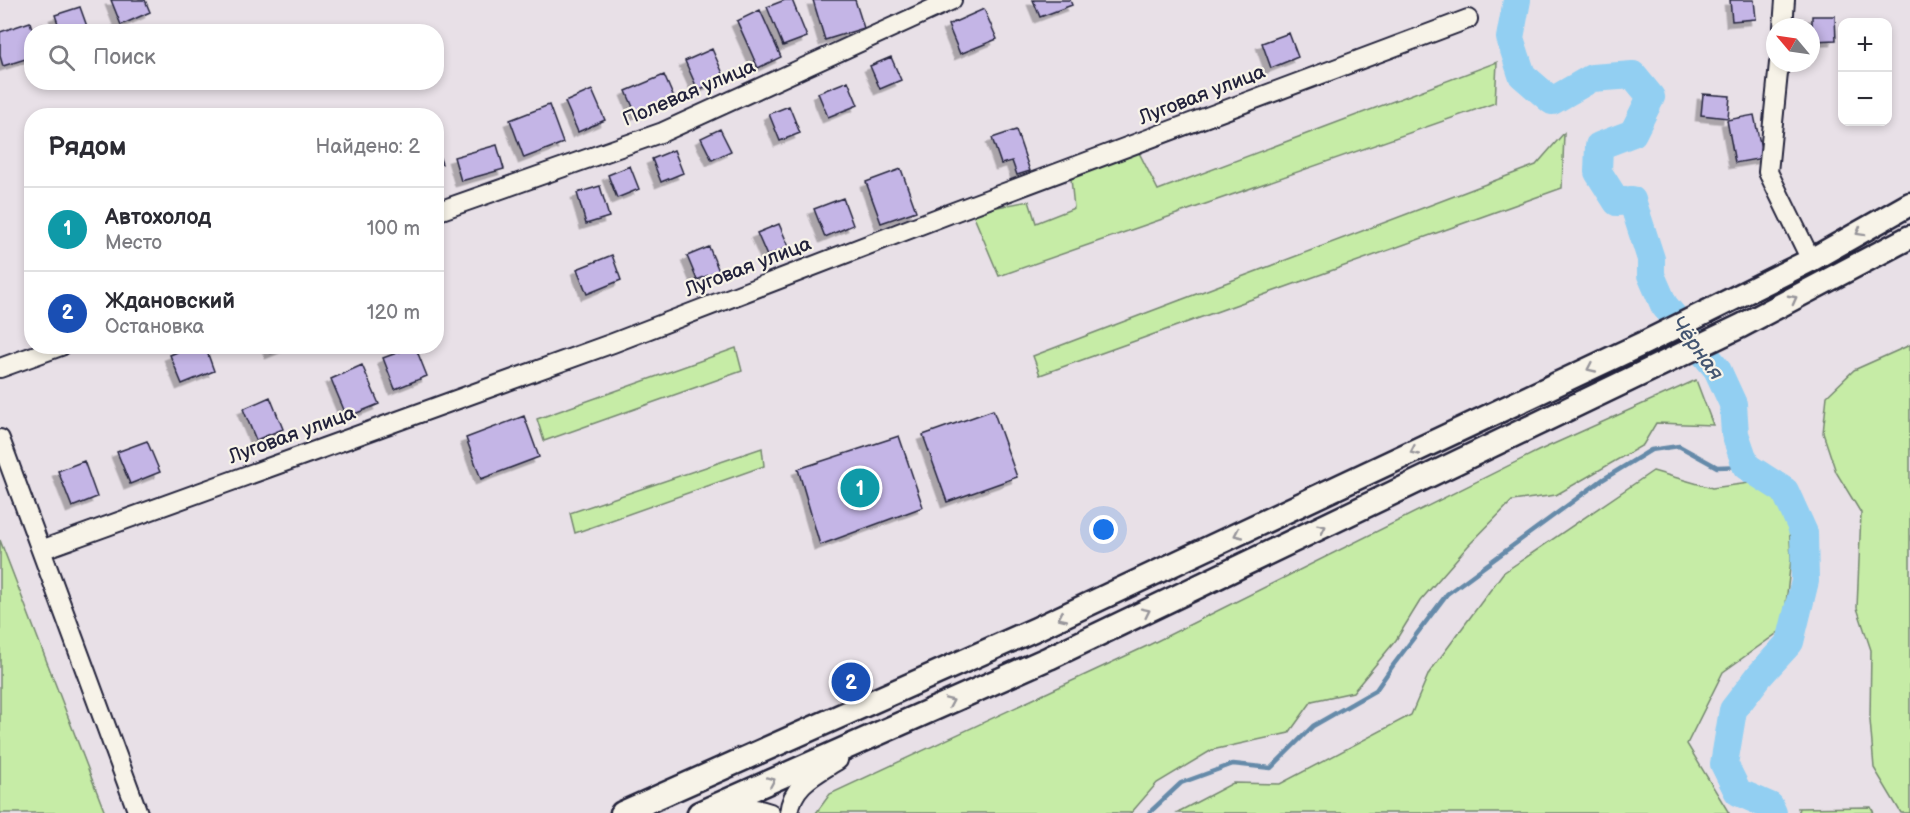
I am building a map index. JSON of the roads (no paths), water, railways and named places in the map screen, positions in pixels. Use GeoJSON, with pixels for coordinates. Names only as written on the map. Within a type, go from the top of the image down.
{"type":"FeatureCollection","features":[{"type":"Feature","properties":{"kind":"main road"},"geometry":{"type":"LineString","coordinates":[[622,813],[1036,629],[1644,343],[1811,260],[1910,204]]}},
{"type":"Feature","properties":{"kind":"main road"},"geometry":{"type":"LineString","coordinates":[[699,813],[1049,658],[1656,368],[1910,237]]}},
{"type":"Feature","properties":{"kind":"street","name":"Полевая улица"},"geometry":{"type":"LineString","coordinates":[[444,209],[663,132],[952,0]]}},
{"type":"Feature","properties":{"kind":"street"},"geometry":{"type":"LineString","coordinates":[[1784,18],[1785,0]]}},
{"type":"Feature","properties":{"kind":"street","name":"Луговая улица"},"geometry":{"type":"LineString","coordinates":[[41,550],[613,343],[1468,19]]}},
{"type":"Feature","properties":{"kind":"street"},"geometry":{"type":"LineString","coordinates":[[1778,72],[1768,172],[1811,260]]}},
{"type":"Feature","properties":{"kind":"street"},"geometry":{"type":"LineString","coordinates":[[0,368],[39,354]]}},
{"type":"Feature","properties":{"kind":"street"},"geometry":{"type":"LineString","coordinates":[[0,439],[138,813]]}},
{"type":"Feature","properties":{"kind":"street"},"geometry":{"type":"LineString","coordinates":[[789,813],[793,798],[803,782],[882,732]]}},
{"type":"Feature","properties":{"kind":"street"},"geometry":{"type":"LineString","coordinates":[[723,813],[742,807],[770,813]]}},
{"type":"Feature","properties":{"kind":"waterway","name":"Чёрная"},"geometry":{"type":"LineString","coordinates":[[1517,0],[1510,38],[1522,75],[1552,101],[1592,78],[1633,75],[1651,97],[1633,133],[1599,146],[1598,172],[1617,202],[1632,200],[1651,259],[1651,275],[1664,305],[1717,369],[1733,404],[1735,434],[1746,466],[1785,491],[1804,533],[1805,581],[1790,642],[1733,710],[1724,764],[1738,792],[1770,806],[1773,813]]}},
{"type":"Feature","properties":{"kind":"waterway"},"geometry":{"type":"LineString","coordinates":[[1149,813],[1181,783],[1233,764],[1271,768],[1313,726],[1376,690],[1447,594],[1602,480],[1651,450],[1679,446],[1717,467],[1746,466]]}},
{"type":"Feature","properties":{"kind":"place","name":"Автохолод"},"geometry":{"type":"Point","coordinates":[860,488]}},
{"type":"Feature","properties":{"kind":"place","name":"Ждановский"},"geometry":{"type":"Point","coordinates":[851,682]}}]}
